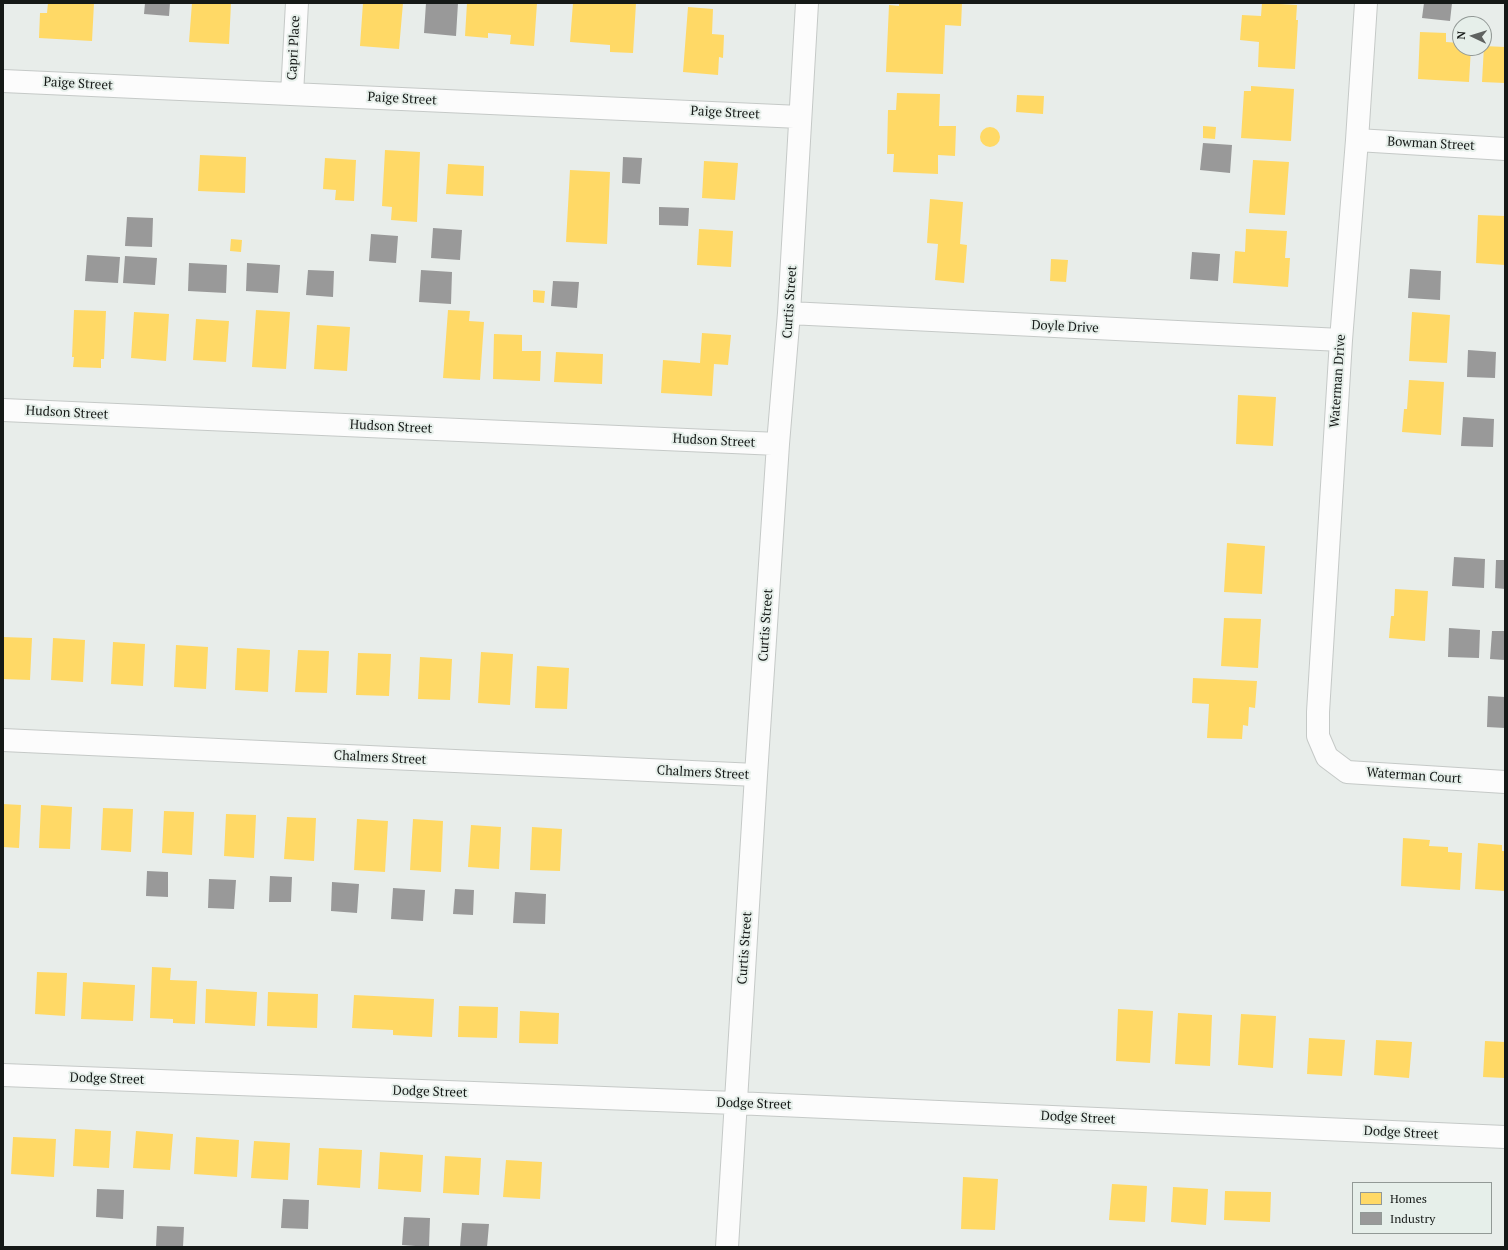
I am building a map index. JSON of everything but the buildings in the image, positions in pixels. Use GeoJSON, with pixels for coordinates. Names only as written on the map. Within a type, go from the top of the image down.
{"type":"FeatureCollection","features":[{"type":"Feature","properties":{"kind":"street","name":"Capri Place"},"geometry":{"type":"LineString","coordinates":[[292,94],[297,3]]}},
{"type":"Feature","properties":{"kind":"street","name":"Curtis Street"},"geometry":{"type":"LineString","coordinates":[[727,1247],[778,444],[789,313],[807,3]]}},
{"type":"Feature","properties":{"kind":"street","name":"Waterman Drive"},"geometry":{"type":"LineString","coordinates":[[1327,757],[1318,736],[1318,712],[1341,340],[1366,3]]}},
{"type":"Feature","properties":{"kind":"street","name":"Paige Street"},"geometry":{"type":"LineString","coordinates":[[3,81],[800,117]]}},
{"type":"Feature","properties":{"kind":"street","name":"Bowman Street"},"geometry":{"type":"LineString","coordinates":[[1357,140],[1505,149]]}},
{"type":"Feature","properties":{"kind":"street","name":"Doyle Drive"},"geometry":{"type":"LineString","coordinates":[[789,313],[1341,340]]}},
{"type":"Feature","properties":{"kind":"street","name":"Hudson Street"},"geometry":{"type":"LineString","coordinates":[[3,410],[778,444]]}},
{"type":"Feature","properties":{"kind":"street","name":"Chalmers Street"},"geometry":{"type":"LineString","coordinates":[[3,740],[756,776]]}},
{"type":"Feature","properties":{"kind":"street","name":"Waterman Court"},"geometry":{"type":"LineString","coordinates":[[1327,757],[1347,772],[1505,782]]}},
{"type":"Feature","properties":{"kind":"street","name":"Dodge Street"},"geometry":{"type":"LineString","coordinates":[[3,1075],[735,1103],[1505,1137]]}}]}
